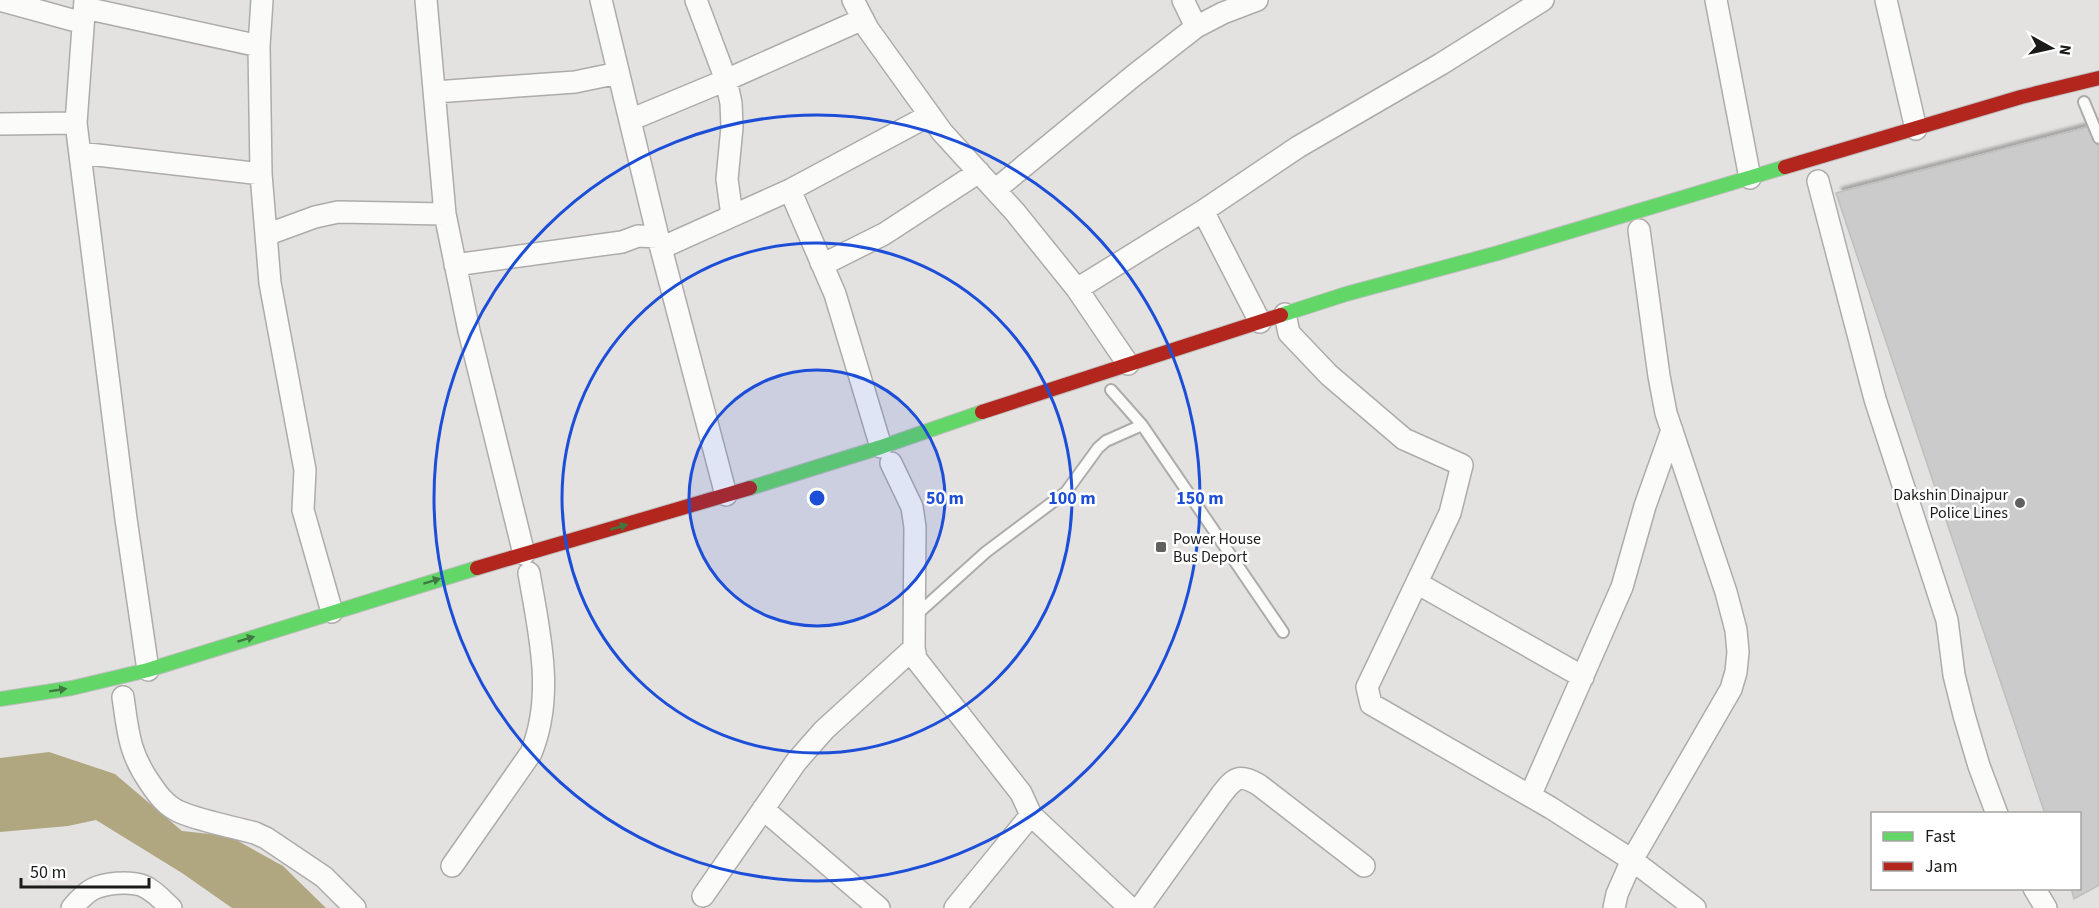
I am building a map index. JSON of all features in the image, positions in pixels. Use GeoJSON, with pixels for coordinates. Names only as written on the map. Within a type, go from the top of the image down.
{"type":"FeatureCollection","features":[{"type":"Feature","properties":{"kind":"highway"},"geometry":{"type":"LineString","coordinates":[[0,699],[72,688],[148,670],[332,612],[527,568],[726,495],[889,459],[999,406],[1127,375],[1260,322],[1287,328],[1346,294],[1424,274],[2021,97],[2099,78]]}},
{"type":"Feature","properties":{"kind":"highway"},"geometry":{"type":"LineString","coordinates":[[2078,103],[2099,98]]}},
{"type":"Feature","properties":{"kind":"highway"},"geometry":{"type":"LineString","coordinates":[[1106,392],[1127,375]]}},
{"type":"Feature","properties":{"kind":"street"},"geometry":{"type":"LineString","coordinates":[[0,0],[84,10],[259,46]]}},
{"type":"Feature","properties":{"kind":"street"},"geometry":{"type":"LineString","coordinates":[[262,0],[259,46],[261,174],[270,283],[305,470],[303,510],[332,612]]}},
{"type":"Feature","properties":{"kind":"street"},"geometry":{"type":"LineString","coordinates":[[426,0],[445,214],[527,568],[542,651],[544,682],[542,716],[531,753],[452,866]]}},
{"type":"Feature","properties":{"kind":"street"},"geometry":{"type":"LineString","coordinates":[[601,0],[659,242],[726,495]]}},
{"type":"Feature","properties":{"kind":"street"},"geometry":{"type":"LineString","coordinates":[[696,0],[726,80],[732,119],[728,179],[732,216]]}},
{"type":"Feature","properties":{"kind":"street"},"geometry":{"type":"LineString","coordinates":[[853,0],[863,19],[942,132],[995,190],[1077,289],[1127,375]]}},
{"type":"Feature","properties":{"kind":"street"},"geometry":{"type":"LineString","coordinates":[[1184,0],[1196,27]]}},
{"type":"Feature","properties":{"kind":"street"},"geometry":{"type":"LineString","coordinates":[[995,190],[1196,27],[1223,13],[1257,0]]}},
{"type":"Feature","properties":{"kind":"street"},"geometry":{"type":"LineString","coordinates":[[1077,289],[1203,211],[1298,147],[1441,64],[1543,0]]}},
{"type":"Feature","properties":{"kind":"street"},"geometry":{"type":"LineString","coordinates":[[1718,0],[1750,178]]}},
{"type":"Feature","properties":{"kind":"street"},"geometry":{"type":"LineString","coordinates":[[1886,0],[1916,129]]}},
{"type":"Feature","properties":{"kind":"street"},"geometry":{"type":"LineString","coordinates":[[84,10],[76,123],[126,519],[148,670]]}},
{"type":"Feature","properties":{"kind":"street"},"geometry":{"type":"LineString","coordinates":[[630,120],[863,19]]}},
{"type":"Feature","properties":{"kind":"street"},"geometry":{"type":"LineString","coordinates":[[435,92],[575,82],[618,73]]}},
{"type":"Feature","properties":{"kind":"street"},"geometry":{"type":"LineString","coordinates":[[455,265],[622,242],[638,236],[659,242],[732,216],[790,190],[930,115]]}},
{"type":"Feature","properties":{"kind":"street"},"geometry":{"type":"LineString","coordinates":[[0,124],[76,123]]}},
{"type":"Feature","properties":{"kind":"street"},"geometry":{"type":"LineString","coordinates":[[80,153],[261,174]]}},
{"type":"Feature","properties":{"kind":"street"},"geometry":{"type":"LineString","coordinates":[[821,263],[830,261],[884,234],[979,172]]}},
{"type":"Feature","properties":{"kind":"street"},"geometry":{"type":"LineString","coordinates":[[1818,180],[1875,399],[1947,620],[1954,675],[1964,715],[1979,766],[1997,812]]}},
{"type":"Feature","properties":{"kind":"street"},"geometry":{"type":"LineString","coordinates":[[790,190],[835,294],[889,459],[912,507],[915,527],[914,648],[916,658],[1021,793],[1031,815],[1130,908]]}},
{"type":"Feature","properties":{"kind":"street"},"geometry":{"type":"LineString","coordinates":[[1203,211],[1260,322]]}},
{"type":"Feature","properties":{"kind":"street"},"geometry":{"type":"LineString","coordinates":[[266,236],[315,217],[338,212],[445,214]]}},
{"type":"Feature","properties":{"kind":"street"},"geometry":{"type":"LineString","coordinates":[[1614,908],[1617,894],[1632,860],[1731,689],[1736,672],[1736,630],[1726,592],[1666,413],[1638,230]]}},
{"type":"Feature","properties":{"kind":"street"},"geometry":{"type":"LineString","coordinates":[[1287,328],[1329,375],[1404,439],[1462,465],[1450,513],[1367,687],[1371,704],[1530,796],[1632,860],[1695,908]]}},
{"type":"Feature","properties":{"kind":"street"},"geometry":{"type":"LineString","coordinates":[[1530,796],[1622,587],[1645,506],[1672,430]]}},
{"type":"Feature","properties":{"kind":"street"},"geometry":{"type":"LineString","coordinates":[[1417,583],[1583,677]]}},
{"type":"Feature","properties":{"kind":"street"},"geometry":{"type":"LineString","coordinates":[[703,896],[796,762],[824,730],[914,648]]}},
{"type":"Feature","properties":{"kind":"street"},"geometry":{"type":"LineString","coordinates":[[123,696],[129,741],[134,758],[159,796],[168,805],[180,812],[266,838],[324,877],[354,908]]}},
{"type":"Feature","properties":{"kind":"street"},"geometry":{"type":"LineString","coordinates":[[1140,908],[1221,795],[1238,778],[1247,778],[1259,785],[1364,866]]}},
{"type":"Feature","properties":{"kind":"street"},"geometry":{"type":"LineString","coordinates":[[763,809],[879,908]]}},
{"type":"Feature","properties":{"kind":"street"},"geometry":{"type":"LineString","coordinates":[[955,908],[1031,815]]}},
{"type":"Feature","properties":{"kind":"street"},"geometry":{"type":"LineString","coordinates":[[72,908],[93,889],[128,883],[142,885],[171,908]]}},
{"type":"Feature","properties":{"kind":"street"},"geometry":{"type":"LineString","coordinates":[[2035,890],[2046,908]]}},
{"type":"Feature","properties":{"kind":"lane"},"geometry":{"type":"LineString","coordinates":[[2078,103],[2099,138]]}},
{"type":"Feature","properties":{"kind":"lane"},"geometry":{"type":"LineString","coordinates":[[1106,392],[1142,425],[1283,632]]}},
{"type":"Feature","properties":{"kind":"lane"},"geometry":{"type":"LineString","coordinates":[[914,617],[986,552],[1066,492],[1098,448],[1106,441],[1142,425]]}},
{"type":"Feature","properties":{"kind":"shaded area"},"geometry":{"type":"Polygon","coordinates":[[[49,752],[115,774],[182,831],[229,836],[283,866],[326,908],[232,908],[182,873],[96,820],[68,826],[0,832],[0,758],[49,752]]]}},
{"type":"Feature","properties":{"kind":"building","name":"Dakshin Dinajpur Police Lines"},"geometry":{"type":"Polygon","coordinates":[[[2099,124],[2099,885],[2074,899],[2072,890],[2081,890],[2081,812],[2044,812],[1836,193],[2099,124]]]}},
{"type":"Feature","properties":{"kind":"traffic: fast"},"geometry":{"type":"LineString","coordinates":[[1281,315],[1346,294],[1498,253],[1785,167]]}},
{"type":"Feature","properties":{"kind":"traffic: fast"},"geometry":{"type":"LineString","coordinates":[[750,488],[881,447],[982,412]]}},
{"type":"Feature","properties":{"kind":"traffic: fast"},"geometry":{"type":"LineString","coordinates":[[0,699],[72,688],[148,670],[477,568]]}},
{"type":"Feature","properties":{"kind":"traffic: jam"},"geometry":{"type":"LineString","coordinates":[[1785,167],[2021,97],[2099,78]]}},
{"type":"Feature","properties":{"kind":"traffic: jam"},"geometry":{"type":"LineString","coordinates":[[982,412],[1281,315]]}},
{"type":"Feature","properties":{"kind":"traffic: jam"},"geometry":{"type":"LineString","coordinates":[[477,568],[750,488]]}},
{"type":"Feature","properties":{"kind":"place","name":"Dakshin Dinajpur Police Lines"},"geometry":{"type":"Point","coordinates":[2020,503]}},
{"type":"Feature","properties":{"kind":"place","name":"Power House Bus Deport"},"geometry":{"type":"Point","coordinates":[1161,547]}}]}
